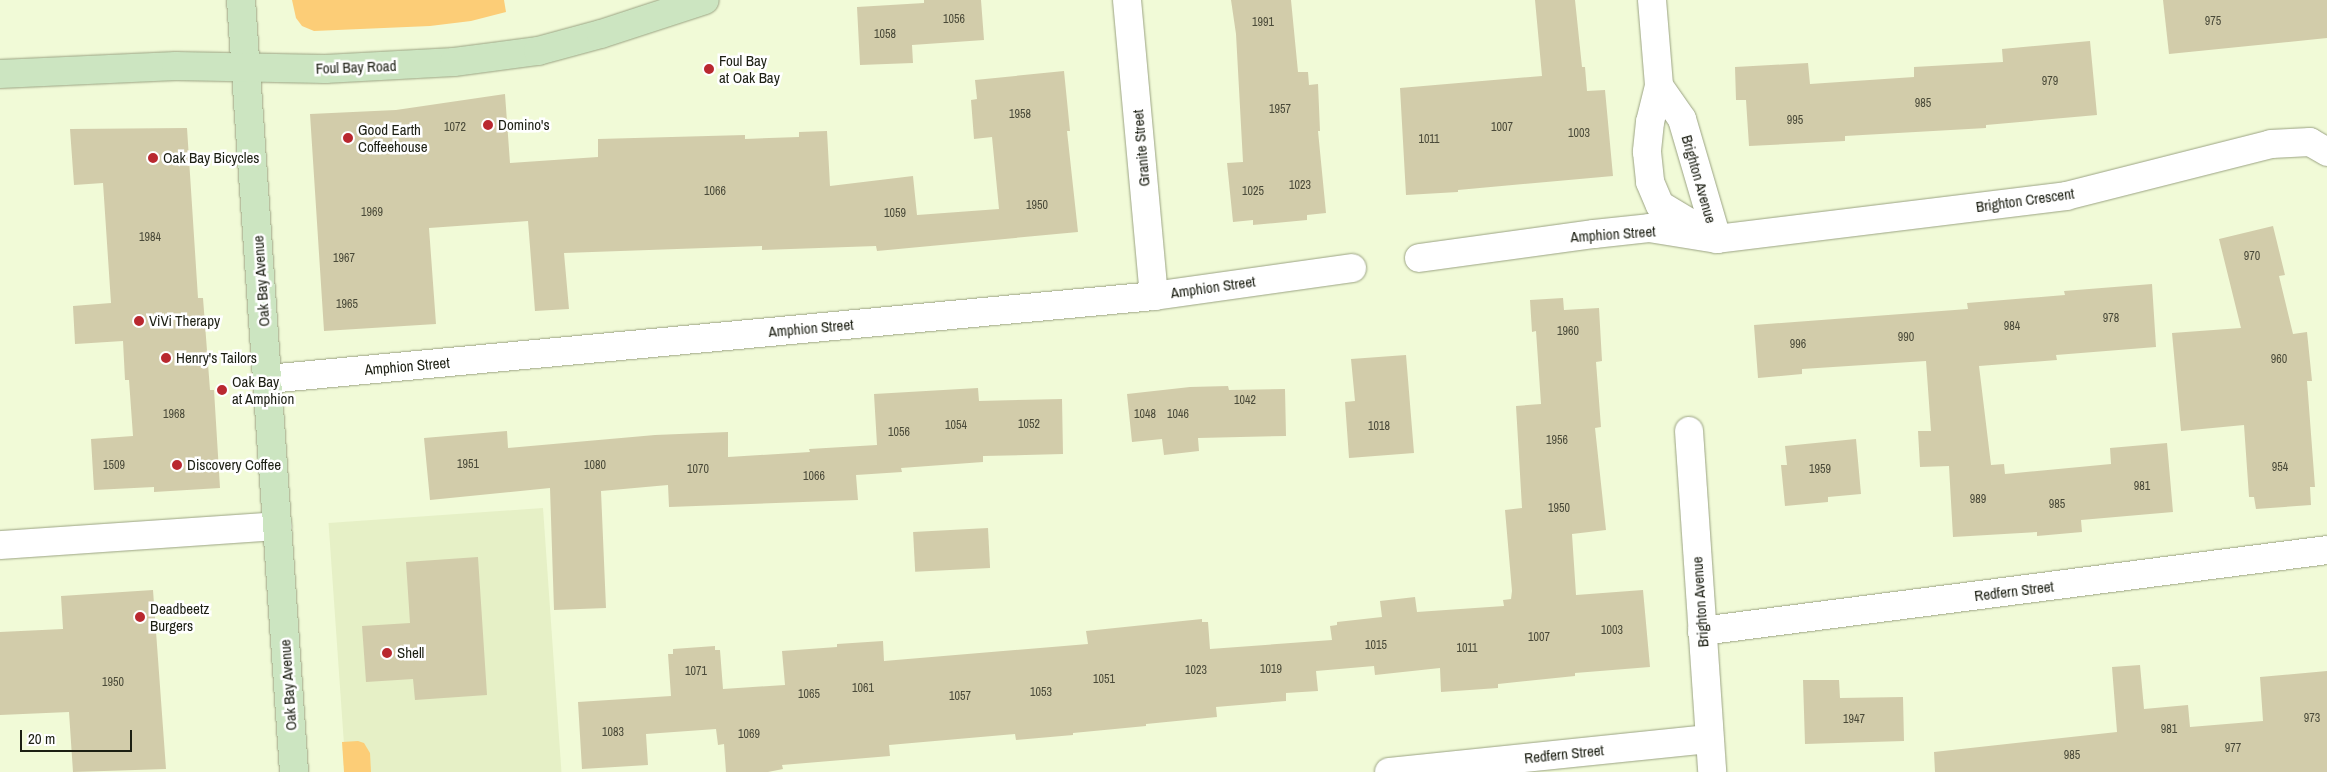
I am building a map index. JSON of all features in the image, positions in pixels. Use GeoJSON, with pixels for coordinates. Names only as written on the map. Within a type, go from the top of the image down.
{"type":"FeatureCollection","features":[{"type":"Feature","properties":{"kind":"main road","name":"Oak Bay Avenue"},"geometry":{"type":"LineString","coordinates":[[241,0],[294,772]]}},
{"type":"Feature","properties":{"kind":"main road","name":"Foul Bay Road"},"geometry":{"type":"LineString","coordinates":[[0,74],[176,66],[325,69],[454,62],[538,51],[601,34],[705,0]]}},
{"type":"Feature","properties":{"kind":"street","name":"Granite Street"},"geometry":{"type":"LineString","coordinates":[[1128,0],[1154,296]]}},
{"type":"Feature","properties":{"kind":"street","name":"Brighton Avenue"},"geometry":{"type":"LineString","coordinates":[[1652,0],[1659,86],[1650,122],[1648,144],[1650,182],[1660,205],[1717,239]]}},
{"type":"Feature","properties":{"kind":"street","name":"Brighton Avenue"},"geometry":{"type":"LineString","coordinates":[[1659,86],[1682,119],[1717,239]]}},
{"type":"Feature","properties":{"kind":"street","name":"Brighton Crescent"},"geometry":{"type":"LineString","coordinates":[[1717,239],[2066,196],[2271,144],[2310,142],[2327,152]]}},
{"type":"Feature","properties":{"kind":"street","name":"Amphion Street"},"geometry":{"type":"LineString","coordinates":[[1419,258],[1648,228],[1717,239]]}},
{"type":"Feature","properties":{"kind":"street","name":"Amphion Street"},"geometry":{"type":"LineString","coordinates":[[268,379],[1154,296],[1352,268]]}},
{"type":"Feature","properties":{"kind":"street","name":"Brighton Avenue"},"geometry":{"type":"LineString","coordinates":[[1688,431],[1712,772]]}},
{"type":"Feature","properties":{"kind":"street"},"geometry":{"type":"LineString","coordinates":[[0,545],[277,526]]}},
{"type":"Feature","properties":{"kind":"street","name":"Redfern Street"},"geometry":{"type":"LineString","coordinates":[[1702,631],[2327,550]]}},
{"type":"Feature","properties":{"kind":"street","name":"Redfern Street"},"geometry":{"type":"LineString","coordinates":[[1389,772],[1709,739]]}},
{"type":"Feature","properties":{"kind":"shaded area"},"geometry":{"type":"Polygon","coordinates":[[[292,0],[504,0],[506,12],[471,21],[430,26],[314,31],[302,26],[296,18],[292,0]]]}},
{"type":"Feature","properties":{"kind":"shaded area"},"geometry":{"type":"Polygon","coordinates":[[[543,508],[561,772],[346,772],[329,523],[543,508]]]}},
{"type":"Feature","properties":{"kind":"shaded area"},"geometry":{"type":"Polygon","coordinates":[[[358,741],[364,743],[370,753],[371,772],[344,772],[342,742],[358,741]]]}},
{"type":"Feature","properties":{"kind":"building"},"geometry":{"type":"Polygon","coordinates":[[[924,0],[981,0],[984,40],[912,45],[913,63],[860,65],[857,7],[924,3],[924,0]]]}},
{"type":"Feature","properties":{"kind":"building"},"geometry":{"type":"Polygon","coordinates":[[[1231,0],[1291,0],[1298,72],[1308,72],[1309,85],[1318,84],[1320,131],[1318,131],[1326,213],[1307,215],[1307,220],[1253,225],[1253,220],[1233,222],[1227,163],[1243,162],[1236,34],[1231,0]]]}},
{"type":"Feature","properties":{"kind":"building"},"geometry":{"type":"Polygon","coordinates":[[[1535,0],[1575,0],[1582,67],[1585,67],[1587,91],[1605,90],[1613,176],[1458,190],[1458,192],[1406,195],[1400,88],[1542,76],[1535,0]]]}},
{"type":"Feature","properties":{"kind":"building"},"geometry":{"type":"Polygon","coordinates":[[[2163,0],[2327,0],[2327,38],[2169,54],[2163,0]]]}},
{"type":"Feature","properties":{"kind":"building"},"geometry":{"type":"Polygon","coordinates":[[[2090,41],[2097,115],[1986,125],[1986,128],[1845,136],[1845,141],[1749,146],[1746,100],[1736,100],[1735,67],[1808,63],[1810,84],[1914,77],[1914,67],[2003,62],[2002,49],[2090,41]]]}},
{"type":"Feature","properties":{"kind":"building"},"geometry":{"type":"Polygon","coordinates":[[[1064,71],[1070,131],[1067,131],[1078,232],[877,251],[876,246],[762,250],[762,246],[564,253],[569,309],[535,311],[528,221],[429,228],[436,324],[324,331],[310,114],[396,110],[505,94],[510,163],[598,157],[598,139],[745,135],[745,139],[799,137],[799,132],[827,131],[830,186],[913,176],[917,215],[999,209],[992,137],[974,139],[971,100],[977,99],[975,80],[1064,71]]]}},
{"type":"Feature","properties":{"kind":"building"},"geometry":{"type":"Polygon","coordinates":[[[187,128],[198,298],[203,298],[210,390],[214,390],[220,488],[154,492],[154,487],[94,490],[91,439],[133,436],[129,380],[125,380],[123,341],[75,344],[73,306],[111,303],[103,183],[74,185],[70,129],[187,128]]]}},
{"type":"Feature","properties":{"kind":"building"},"geometry":{"type":"Polygon","coordinates":[[[2273,226],[2285,275],[2279,276],[2293,334],[2307,332],[2312,381],[2307,381],[2315,487],[2310,487],[2311,505],[2256,509],[2254,497],[2249,497],[2244,425],[2181,431],[2172,333],[2241,328],[2219,239],[2273,226]]]}},
{"type":"Feature","properties":{"kind":"building"},"geometry":{"type":"Polygon","coordinates":[[[2152,284],[2156,347],[2056,355],[2057,360],[1979,366],[1991,465],[2004,464],[2005,474],[2111,464],[2110,448],[2167,443],[2173,512],[2081,520],[2082,532],[2037,536],[2037,532],[1953,537],[1949,466],[1920,467],[1918,431],[1931,431],[1926,361],[1802,369],[1802,374],[1758,378],[1754,325],[1968,309],[1967,303],[2065,295],[2064,291],[2152,284]]]}},
{"type":"Feature","properties":{"kind":"building"},"geometry":{"type":"Polygon","coordinates":[[[1563,298],[1564,310],[1599,308],[1602,361],[1596,362],[1601,427],[1595,428],[1606,530],[1572,534],[1576,595],[1643,590],[1650,667],[1575,673],[1575,676],[1498,684],[1498,688],[1441,692],[1440,668],[1375,675],[1374,666],[1316,671],[1318,691],[1286,693],[1286,701],[1216,707],[1217,717],[1073,733],[1073,735],[1016,740],[1015,734],[889,745],[890,756],[782,765],[783,769],[768,772],[726,772],[724,744],[718,745],[716,729],[646,734],[648,765],[582,769],[578,702],[671,696],[668,654],[673,654],[673,649],[715,646],[715,650],[720,650],[723,689],[785,685],[782,651],[837,647],[837,644],[883,641],[884,661],[1088,644],[1086,631],[1202,619],[1202,622],[1208,622],[1210,649],[1332,640],[1330,626],[1337,625],[1337,622],[1382,617],[1380,601],[1415,597],[1417,612],[1504,606],[1503,600],[1511,599],[1512,591],[1505,510],[1522,508],[1516,406],[1541,404],[1536,331],[1532,332],[1530,300],[1563,298]]]}},
{"type":"Feature","properties":{"kind":"building"},"geometry":{"type":"Polygon","coordinates":[[[1406,355],[1414,453],[1349,458],[1345,402],[1355,401],[1351,359],[1406,355]]]}},
{"type":"Feature","properties":{"kind":"building"},"geometry":{"type":"Polygon","coordinates":[[[1228,386],[1229,390],[1285,389],[1286,436],[1198,438],[1199,451],[1164,455],[1162,439],[1132,442],[1127,394],[1190,387],[1228,386]]]}},
{"type":"Feature","properties":{"kind":"building"},"geometry":{"type":"Polygon","coordinates":[[[978,388],[979,401],[1062,399],[1063,454],[983,456],[983,462],[901,468],[902,472],[856,475],[858,500],[669,507],[668,485],[601,491],[606,608],[554,610],[550,488],[430,500],[424,438],[507,431],[508,448],[655,435],[728,432],[728,457],[810,452],[809,449],[877,445],[874,394],[978,388]]]}},
{"type":"Feature","properties":{"kind":"building"},"geometry":{"type":"Polygon","coordinates":[[[1856,439],[1861,494],[1828,497],[1828,502],[1785,506],[1781,465],[1787,465],[1785,446],[1856,439]]]}},
{"type":"Feature","properties":{"kind":"building"},"geometry":{"type":"Polygon","coordinates":[[[988,528],[990,568],[915,572],[913,532],[988,528]]]}},
{"type":"Feature","properties":{"kind":"building"},"geometry":{"type":"Polygon","coordinates":[[[478,557],[487,695],[415,700],[413,679],[366,682],[362,626],[410,623],[406,562],[478,557]]]}},
{"type":"Feature","properties":{"kind":"building"},"geometry":{"type":"Polygon","coordinates":[[[153,590],[166,769],[73,772],[69,712],[0,715],[0,632],[63,629],[61,596],[153,590]]]}},
{"type":"Feature","properties":{"kind":"building"},"geometry":{"type":"Polygon","coordinates":[[[2140,665],[2144,709],[2188,705],[2190,727],[2263,721],[2260,677],[2327,671],[2327,772],[1935,772],[1934,752],[2117,732],[2112,667],[2140,665]]]}},
{"type":"Feature","properties":{"kind":"building"},"geometry":{"type":"Polygon","coordinates":[[[1803,680],[1839,680],[1840,698],[1903,697],[1904,741],[1805,744],[1803,680]]]}},
{"type":"Feature","properties":{"kind":"place","name":"Foul Bay at Oak Bay"},"geometry":{"type":"Point","coordinates":[709,69]}},
{"type":"Feature","properties":{"kind":"place","name":"Domino's"},"geometry":{"type":"Point","coordinates":[488,125]}},
{"type":"Feature","properties":{"kind":"place","name":"Good Earth Coffeehouse"},"geometry":{"type":"Point","coordinates":[348,138]}},
{"type":"Feature","properties":{"kind":"place","name":"Oak Bay Bicycles"},"geometry":{"type":"Point","coordinates":[153,158]}},
{"type":"Feature","properties":{"kind":"place","name":"ViVi Therapy"},"geometry":{"type":"Point","coordinates":[139,321]}},
{"type":"Feature","properties":{"kind":"place","name":"Henry's Tailors"},"geometry":{"type":"Point","coordinates":[166,358]}},
{"type":"Feature","properties":{"kind":"place","name":"Oak Bay at Amphion"},"geometry":{"type":"Point","coordinates":[222,390]}},
{"type":"Feature","properties":{"kind":"place","name":"Discovery Coffee"},"geometry":{"type":"Point","coordinates":[177,465]}},
{"type":"Feature","properties":{"kind":"place","name":"Deadbeetz Burgers"},"geometry":{"type":"Point","coordinates":[140,617]}},
{"type":"Feature","properties":{"kind":"place","name":"Shell"},"geometry":{"type":"Point","coordinates":[387,653]}}]}
